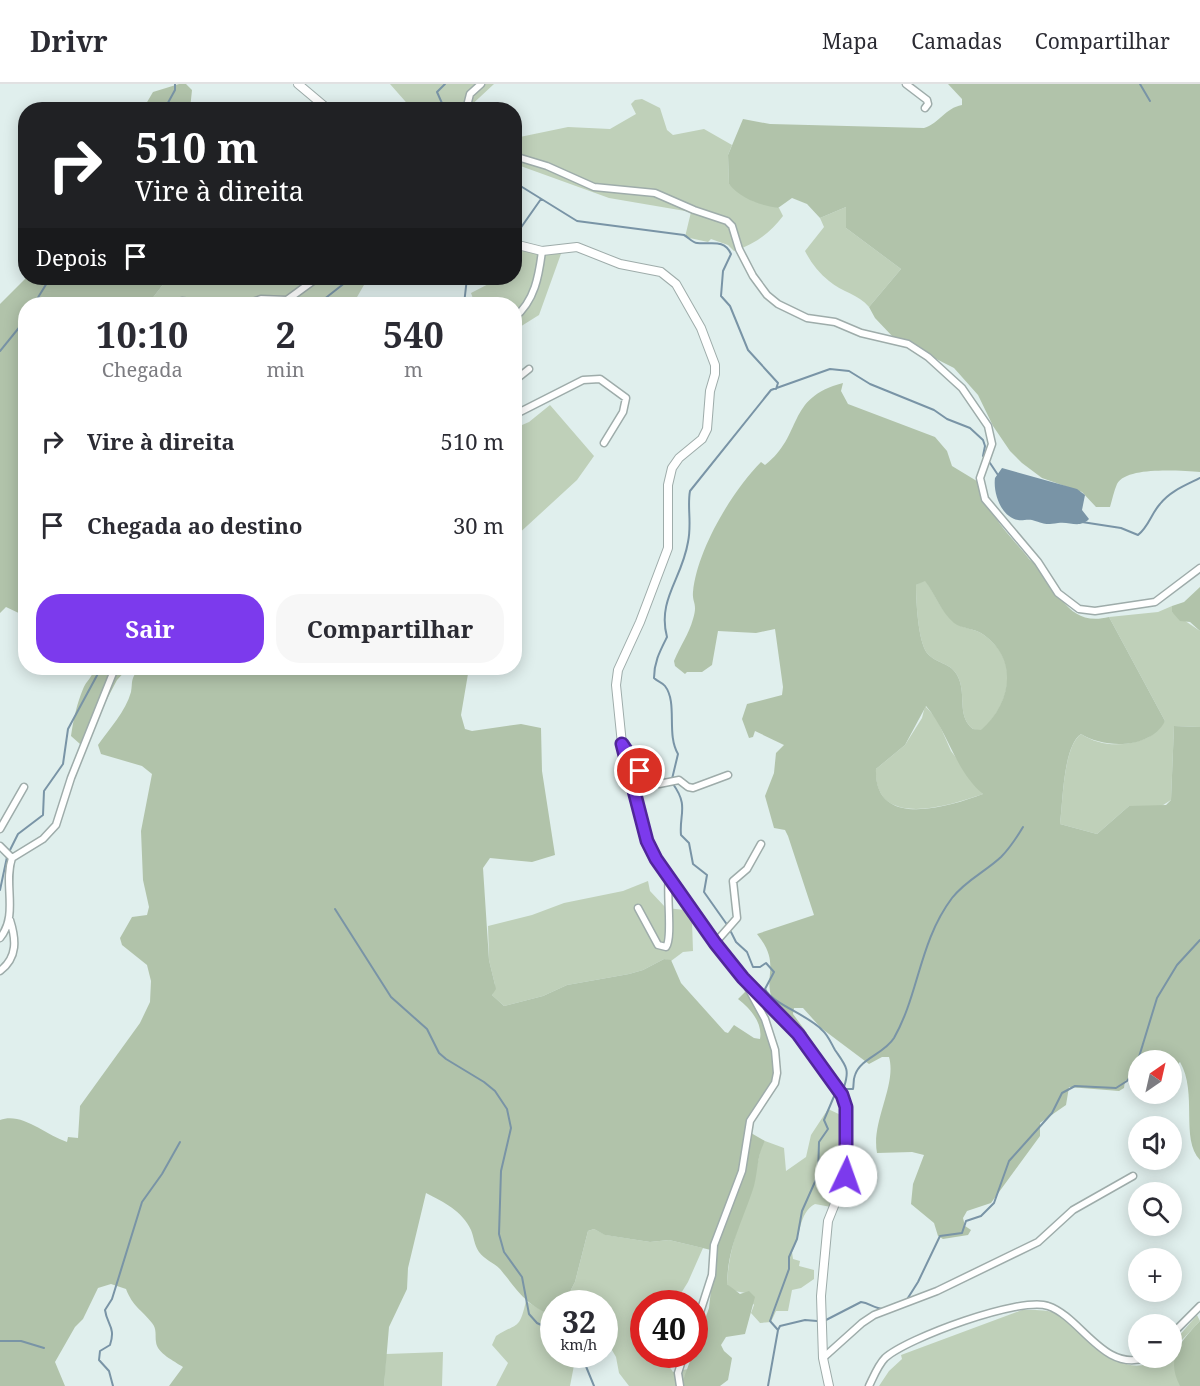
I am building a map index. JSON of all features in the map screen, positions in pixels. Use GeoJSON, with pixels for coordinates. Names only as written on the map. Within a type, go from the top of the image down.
{"type":"FeatureCollection","features":[{"type":"Feature","properties":{"kind":"street"},"geometry":{"type":"LineString","coordinates":[[298,84],[320,102]]}},
{"type":"Feature","properties":{"kind":"street"},"geometry":{"type":"LineString","coordinates":[[468,102],[470,94],[481,84]]}},
{"type":"Feature","properties":{"kind":"street"},"geometry":{"type":"LineString","coordinates":[[906,84],[927,100],[926,108]]}},
{"type":"Feature","properties":{"kind":"street"},"geometry":{"type":"LineString","coordinates":[[522,158],[546,166],[594,187],[655,193],[694,210],[727,220],[732,226],[742,255],[753,276],[768,296],[778,303],[807,318],[835,322],[861,333],[908,344],[928,357],[962,388],[988,426],[992,444],[980,478],[985,499],[1038,561],[1058,593],[1079,609],[1095,611],[1155,602],[1200,568]]}},
{"type":"Feature","properties":{"kind":"street"},"geometry":{"type":"LineString","coordinates":[[522,246],[542,250],[582,248],[620,264],[656,270],[670,278],[701,328],[715,365],[707,429],[702,439],[679,458],[672,468],[668,485],[668,548],[640,622],[618,669],[616,685],[622,744],[651,851],[715,943],[743,978],[798,1034],[835,1086],[846,1107],[846,1176],[828,1227],[821,1305],[823,1358],[829,1386]]}},
{"type":"Feature","properties":{"kind":"street"},"geometry":{"type":"LineString","coordinates":[[522,311],[532,296],[542,250]]}},
{"type":"Feature","properties":{"kind":"street"},"geometry":{"type":"LineString","coordinates":[[291,297],[307,285]]}},
{"type":"Feature","properties":{"kind":"street"},"geometry":{"type":"LineString","coordinates":[[522,375],[529,369]]}},
{"type":"Feature","properties":{"kind":"street"},"geometry":{"type":"LineString","coordinates":[[522,411],[583,380],[600,379],[626,398],[623,412],[604,444]]}},
{"type":"Feature","properties":{"kind":"street"},"geometry":{"type":"LineString","coordinates":[[0,971],[11,958],[16,944],[10,920],[8,878],[12,858],[43,839],[56,825],[71,778],[112,675]]}},
{"type":"Feature","properties":{"kind":"street"},"geometry":{"type":"LineString","coordinates":[[622,744],[644,776],[659,784],[679,780],[693,788],[728,775]]}},
{"type":"Feature","properties":{"kind":"street"},"geometry":{"type":"LineString","coordinates":[[0,830],[24,787]]}},
{"type":"Feature","properties":{"kind":"street"},"geometry":{"type":"LineString","coordinates":[[715,943],[737,918],[733,881],[747,869],[761,844]]}},
{"type":"Feature","properties":{"kind":"street"},"geometry":{"type":"LineString","coordinates":[[0,846],[12,858]]}},
{"type":"Feature","properties":{"kind":"street"},"geometry":{"type":"LineString","coordinates":[[638,908],[658,945],[666,947],[670,940],[666,894],[669,876]]}},
{"type":"Feature","properties":{"kind":"street"},"geometry":{"type":"LineString","coordinates":[[0,938],[10,920]]}},
{"type":"Feature","properties":{"kind":"street"},"geometry":{"type":"LineString","coordinates":[[707,1290],[712,1275],[714,1245],[742,1171],[750,1121],[775,1083],[777,1073],[775,1050],[765,1019],[743,978]]}},
{"type":"Feature","properties":{"kind":"street"},"geometry":{"type":"LineString","coordinates":[[823,1358],[856,1327],[874,1315],[937,1291],[1038,1242],[1073,1210],[1133,1176]]}},
{"type":"Feature","properties":{"kind":"street"},"geometry":{"type":"LineString","coordinates":[[868,1386],[884,1359],[912,1340],[1009,1307],[1041,1304],[1059,1311],[1091,1341],[1113,1354],[1128,1359]]}},
{"type":"Feature","properties":{"kind":"street"},"geometry":{"type":"LineString","coordinates":[[1182,1324],[1200,1306]]}},
{"type":"Feature","properties":{"kind":"street"},"geometry":{"type":"LineString","coordinates":[[680,1368],[680,1386]]}},
{"type":"Feature","properties":{"kind":"green space"},"geometry":{"type":"Polygon","coordinates":[[[179,84],[186,84],[192,90],[191,102],[147,102],[153,92],[179,84]]]}},
{"type":"Feature","properties":{"kind":"green space"},"geometry":{"type":"Polygon","coordinates":[[[390,84],[494,84],[475,102],[406,102],[390,84]]]}},
{"type":"Feature","properties":{"kind":"green space"},"geometry":{"type":"Polygon","coordinates":[[[948,84],[1200,84],[1200,472],[1155,471],[1132,474],[1117,484],[1110,507],[1096,507],[1082,492],[1042,478],[1010,451],[993,426],[978,395],[954,368],[893,337],[875,318],[869,307],[901,269],[846,228],[846,207],[820,218],[807,204],[792,198],[778,208],[771,207],[745,197],[729,184],[728,155],[743,119],[770,124],[924,128],[930,126],[951,109],[962,105],[962,99],[948,84]]]}},
{"type":"Feature","properties":{"kind":"green space"},"geometry":{"type":"Polygon","coordinates":[[[642,99],[660,108],[667,130],[673,135],[704,129],[732,145],[728,155],[729,184],[753,201],[779,208],[783,216],[773,228],[749,245],[734,251],[728,245],[711,239],[708,242],[685,237],[691,212],[609,198],[522,167],[522,137],[568,127],[610,129],[636,114],[631,104],[635,100],[642,99]]]}},
{"type":"Feature","properties":{"kind":"green space"},"geometry":{"type":"Polygon","coordinates":[[[846,207],[846,228],[901,269],[869,307],[825,278],[805,251],[824,227],[820,218],[846,207]]]}},
{"type":"Feature","properties":{"kind":"green space"},"geometry":{"type":"Polygon","coordinates":[[[522,249],[562,251],[539,315],[522,326],[522,297],[472,297],[471,293],[486,285],[522,285],[522,249]]]}},
{"type":"Feature","properties":{"kind":"green space"},"geometry":{"type":"Polygon","coordinates":[[[19,285],[163,285],[153,297],[18,297],[18,613],[6,607],[0,613],[0,304],[19,285]]]}},
{"type":"Feature","properties":{"kind":"green space"},"geometry":{"type":"Polygon","coordinates":[[[163,285],[364,285],[357,297],[153,297],[163,285]]]}},
{"type":"Feature","properties":{"kind":"green space"},"geometry":{"type":"Polygon","coordinates":[[[843,383],[841,391],[848,404],[935,437],[947,451],[952,466],[985,486],[985,496],[994,515],[1029,559],[1034,563],[1040,563],[1066,605],[1083,617],[1095,619],[1109,617],[1165,721],[1149,737],[1127,744],[1102,742],[1081,734],[1075,740],[1067,762],[1060,824],[1097,834],[1129,806],[1166,805],[1171,800],[1174,726],[1200,727],[1200,1160],[1191,1140],[1188,1087],[1182,1067],[1182,1050],[1128,1050],[1128,1079],[1125,1081],[1124,1088],[1119,1091],[1069,1087],[1066,1105],[1040,1123],[1040,1136],[991,1203],[967,1211],[963,1218],[965,1226],[971,1230],[968,1235],[943,1239],[938,1236],[934,1223],[911,1204],[913,1184],[924,1155],[912,1152],[877,1153],[877,1129],[890,1079],[889,1057],[882,1057],[869,1064],[821,1028],[803,1008],[794,1008],[793,1014],[807,1033],[796,1038],[775,1006],[770,992],[768,954],[757,934],[814,915],[788,836],[785,830],[774,828],[765,796],[774,773],[776,753],[784,745],[755,731],[753,737],[749,738],[742,719],[747,704],[782,695],[783,687],[775,629],[756,633],[718,631],[712,665],[702,672],[685,674],[675,666],[674,661],[695,610],[693,592],[701,558],[718,522],[750,474],[761,462],[765,465],[777,453],[803,408],[812,398],[843,383]],[[925,581],[916,585],[918,620],[924,647],[931,657],[954,670],[960,682],[965,719],[973,729],[981,730],[999,708],[1004,695],[1007,682],[1003,657],[984,635],[957,625],[949,619],[925,581]],[[926,706],[905,745],[876,769],[879,788],[887,800],[900,807],[933,808],[983,794],[973,785],[959,763],[926,706]]]}},
{"type":"Feature","properties":{"kind":"green space"},"geometry":{"type":"Polygon","coordinates":[[[550,405],[594,456],[577,480],[522,531],[522,425],[550,405]]]}},
{"type":"Feature","properties":{"kind":"green space"},"geometry":{"type":"Polygon","coordinates":[[[925,580],[949,618],[957,624],[984,635],[1003,657],[1007,669],[1005,695],[991,720],[981,731],[973,729],[965,719],[960,682],[954,670],[931,657],[921,639],[916,585],[925,580]]]}},
{"type":"Feature","properties":{"kind":"green space"},"geometry":{"type":"Polygon","coordinates":[[[1200,587],[1200,631],[1190,622],[1180,621],[1172,612],[1172,606],[1184,602],[1200,587]]]}},
{"type":"Feature","properties":{"kind":"green space"},"geometry":{"type":"Polygon","coordinates":[[[1172,606],[1172,612],[1200,631],[1200,727],[1174,726],[1171,800],[1160,807],[1129,806],[1097,834],[1060,824],[1067,762],[1075,741],[1081,734],[1105,743],[1130,743],[1150,737],[1165,721],[1109,617],[1158,612],[1172,606]]]}},
{"type":"Feature","properties":{"kind":"green space"},"geometry":{"type":"Polygon","coordinates":[[[91,675],[122,675],[85,741],[80,744],[71,736],[84,686],[91,675]]]}},
{"type":"Feature","properties":{"kind":"green space"},"geometry":{"type":"Polygon","coordinates":[[[135,675],[468,675],[461,715],[465,729],[472,731],[521,724],[541,728],[542,771],[555,855],[532,862],[490,858],[483,868],[489,960],[496,989],[492,995],[504,1006],[543,996],[567,985],[643,970],[664,959],[671,960],[681,983],[725,1032],[728,1033],[734,1025],[754,1038],[760,1039],[760,1027],[755,1016],[738,999],[745,992],[760,1006],[769,1030],[778,1078],[752,1123],[751,1133],[765,1141],[759,1157],[754,1186],[733,1245],[727,1284],[740,1294],[749,1291],[755,1297],[745,1334],[726,1337],[721,1345],[732,1358],[728,1380],[720,1386],[681,1386],[687,1368],[708,1368],[708,1311],[715,1253],[711,1250],[669,1240],[650,1242],[605,1235],[594,1229],[588,1231],[571,1290],[540,1290],[540,1309],[517,1290],[500,1269],[481,1255],[463,1217],[426,1193],[408,1268],[407,1289],[389,1327],[384,1386],[169,1386],[183,1367],[159,1350],[154,1325],[134,1304],[126,1289],[111,1284],[98,1288],[83,1319],[75,1327],[55,1362],[65,1386],[0,1386],[0,1120],[8,1118],[25,1121],[67,1142],[68,1137],[78,1138],[80,1106],[140,1023],[150,1002],[151,981],[147,965],[122,945],[120,938],[132,917],[147,915],[149,907],[143,880],[141,831],[152,774],[142,766],[101,754],[98,745],[121,713],[131,692],[135,675]]]}},
{"type":"Feature","properties":{"kind":"green space"},"geometry":{"type":"Polygon","coordinates":[[[925,706],[937,719],[951,751],[983,794],[952,804],[916,809],[900,807],[887,800],[878,788],[876,769],[905,745],[922,718],[925,706]]]}},
{"type":"Feature","properties":{"kind":"green space"},"geometry":{"type":"Polygon","coordinates":[[[648,881],[650,891],[666,908],[685,910],[692,921],[693,951],[683,952],[671,961],[664,959],[643,970],[567,985],[543,996],[504,1006],[492,995],[495,985],[489,960],[488,926],[532,915],[564,903],[623,891],[648,881]]]}},
{"type":"Feature","properties":{"kind":"green space"},"geometry":{"type":"Polygon","coordinates":[[[828,1109],[843,1116],[841,1177],[831,1207],[815,1204],[806,1213],[792,1252],[793,1259],[800,1261],[799,1266],[814,1270],[814,1279],[801,1288],[792,1290],[788,1311],[776,1311],[771,1322],[760,1323],[751,1313],[754,1305],[746,1293],[734,1291],[727,1284],[732,1249],[761,1147],[765,1141],[784,1148],[786,1171],[806,1157],[811,1135],[828,1109]]]}},
{"type":"Feature","properties":{"kind":"green space"},"geometry":{"type":"Polygon","coordinates":[[[594,1229],[606,1235],[650,1242],[669,1240],[703,1248],[683,1290],[630,1290],[630,1368],[670,1368],[673,1372],[688,1369],[681,1386],[629,1386],[619,1373],[618,1290],[571,1290],[588,1231],[594,1229]]]}},
{"type":"Feature","properties":{"kind":"green space"},"geometry":{"type":"Polygon","coordinates":[[[526,1301],[540,1309],[540,1368],[573,1368],[570,1386],[496,1386],[508,1363],[492,1345],[496,1336],[517,1324],[526,1301]]]}},
{"type":"Feature","properties":{"kind":"green space"},"geometry":{"type":"Polygon","coordinates":[[[1022,1310],[1048,1311],[1063,1316],[1073,1323],[1107,1353],[1128,1364],[1128,1368],[1180,1368],[1180,1386],[879,1386],[889,1371],[902,1359],[901,1355],[1022,1310]]]}},
{"type":"Feature","properties":{"kind":"green space"},"geometry":{"type":"Polygon","coordinates":[[[1197,1315],[1200,1321],[1182,1340],[1182,1332],[1197,1315]]]}},
{"type":"Feature","properties":{"kind":"green space"},"geometry":{"type":"Polygon","coordinates":[[[1200,1321],[1200,1386],[1180,1386],[1176,1376],[1174,1368],[1182,1368],[1182,1342],[1200,1321]]]}},
{"type":"Feature","properties":{"kind":"green space"},"geometry":{"type":"Polygon","coordinates":[[[443,1352],[442,1386],[384,1386],[386,1354],[443,1352]]]}},
{"type":"Feature","properties":{"kind":"water"},"geometry":{"type":"Polygon","coordinates":[[[1002,468],[1077,489],[1085,495],[1082,510],[1089,519],[1082,524],[1047,524],[1012,518],[999,504],[995,490],[995,478],[1002,468]]]}},
{"type":"Feature","properties":{"kind":"waterway"},"geometry":{"type":"LineString","coordinates":[[168,102],[175,90],[175,84]]}},
{"type":"Feature","properties":{"kind":"waterway"},"geometry":{"type":"LineString","coordinates":[[441,102],[437,92],[445,84]]}},
{"type":"Feature","properties":{"kind":"waterway"},"geometry":{"type":"LineString","coordinates":[[1140,84],[1150,101]]}},
{"type":"Feature","properties":{"kind":"waterway"},"geometry":{"type":"LineString","coordinates":[[522,187],[577,221],[684,235],[695,243],[716,243],[725,246],[731,254],[723,271],[721,296],[730,306],[748,350],[778,383],[776,389]]}},
{"type":"Feature","properties":{"kind":"waterway"},"geometry":{"type":"LineString","coordinates":[[522,226],[541,199]]}},
{"type":"Feature","properties":{"kind":"waterway"},"geometry":{"type":"LineString","coordinates":[[38,297],[46,285]]}},
{"type":"Feature","properties":{"kind":"waterway"},"geometry":{"type":"LineString","coordinates":[[327,297],[342,285]]}},
{"type":"Feature","properties":{"kind":"waterway"},"geometry":{"type":"LineString","coordinates":[[465,297],[466,285]]}},
{"type":"Feature","properties":{"kind":"waterway"},"geometry":{"type":"LineString","coordinates":[[0,351],[18,329]]}},
{"type":"Feature","properties":{"kind":"waterway"},"geometry":{"type":"LineString","coordinates":[[672,779],[678,754],[673,737],[671,701],[665,686],[654,678],[654,672],[667,637],[665,612],[668,600],[688,542],[690,491],[771,390],[830,369],[849,371],[870,384],[934,410],[947,419],[970,428],[983,440],[985,446],[983,456]]}},
{"type":"Feature","properties":{"kind":"waterway"},"geometry":{"type":"LineString","coordinates":[[990,463],[998,475]]}},
{"type":"Feature","properties":{"kind":"waterway"},"geometry":{"type":"LineString","coordinates":[[1082,522],[1121,528],[1138,535],[1168,495],[1200,478]]}},
{"type":"Feature","properties":{"kind":"waterway"},"geometry":{"type":"LineString","coordinates":[[9,852],[18,834],[43,815],[44,791],[63,764],[68,729],[97,675]]}},
{"type":"Feature","properties":{"kind":"waterway"},"geometry":{"type":"LineString","coordinates":[[673,784],[682,804],[681,835],[689,843],[693,864],[707,875],[704,892],[728,926]]}},
{"type":"Feature","properties":{"kind":"waterway"},"geometry":{"type":"LineString","coordinates":[[843,1089],[853,1089],[854,1077],[862,1064],[885,1048],[894,1038],[909,1004],[933,932],[952,898],[963,886],[1001,857],[1023,827]]}},
{"type":"Feature","properties":{"kind":"waterway"},"geometry":{"type":"LineString","coordinates":[[0,890],[7,857]]}},
{"type":"Feature","properties":{"kind":"waterway"},"geometry":{"type":"LineString","coordinates":[[335,909],[391,997],[427,1029],[439,1053],[495,1091],[507,1109],[511,1128],[501,1171],[499,1234],[504,1252],[522,1277],[529,1314],[540,1324]]}},
{"type":"Feature","properties":{"kind":"waterway"},"geometry":{"type":"LineString","coordinates":[[731,932],[736,942],[747,952],[753,967],[760,967],[766,963],[774,972],[765,989],[769,994],[826,1034],[846,1068],[847,1076],[844,1087]]}},
{"type":"Feature","properties":{"kind":"waterway"},"geometry":{"type":"LineString","coordinates":[[906,1301],[918,1282],[940,1236],[962,1233],[966,1221],[981,1216],[994,1203],[1009,1161],[1052,1113],[1062,1093],[1075,1086],[1116,1088],[1127,1081],[1135,1070],[1157,998],[1177,965],[1200,940]]}},
{"type":"Feature","properties":{"kind":"waterway"},"geometry":{"type":"LineString","coordinates":[[778,1330],[770,1321],[789,1269],[789,1257],[797,1239],[802,1211],[818,1175],[819,1142],[828,1129],[824,1120],[835,1094]]}},
{"type":"Feature","properties":{"kind":"waterway"},"geometry":{"type":"LineString","coordinates":[[113,1386],[109,1371],[99,1360],[100,1351],[110,1345],[112,1339],[112,1330],[105,1310],[112,1299],[142,1202],[162,1174],[180,1142]]}},
{"type":"Feature","properties":{"kind":"waterway"},"geometry":{"type":"LineString","coordinates":[[826,1320],[861,1302],[884,1309]]}},
{"type":"Feature","properties":{"kind":"waterway"},"geometry":{"type":"LineString","coordinates":[[778,1330],[780,1326],[805,1320],[817,1321]]}},
{"type":"Feature","properties":{"kind":"waterway"},"geometry":{"type":"LineString","coordinates":[[768,1386],[778,1330]]}},
{"type":"Feature","properties":{"kind":"waterway"},"geometry":{"type":"LineString","coordinates":[[0,1341],[21,1341],[44,1348]]}},
{"type":"Feature","properties":{"kind":"waterway"},"geometry":{"type":"LineString","coordinates":[[587,1368],[594,1386]]}},
{"type":"Feature","properties":{"kind":"route"},"geometry":{"type":"LineString","coordinates":[[640,771],[622,744],[651,851],[715,943],[743,978],[798,1034],[842,1095],[847,1112],[846,1176]]}}]}
